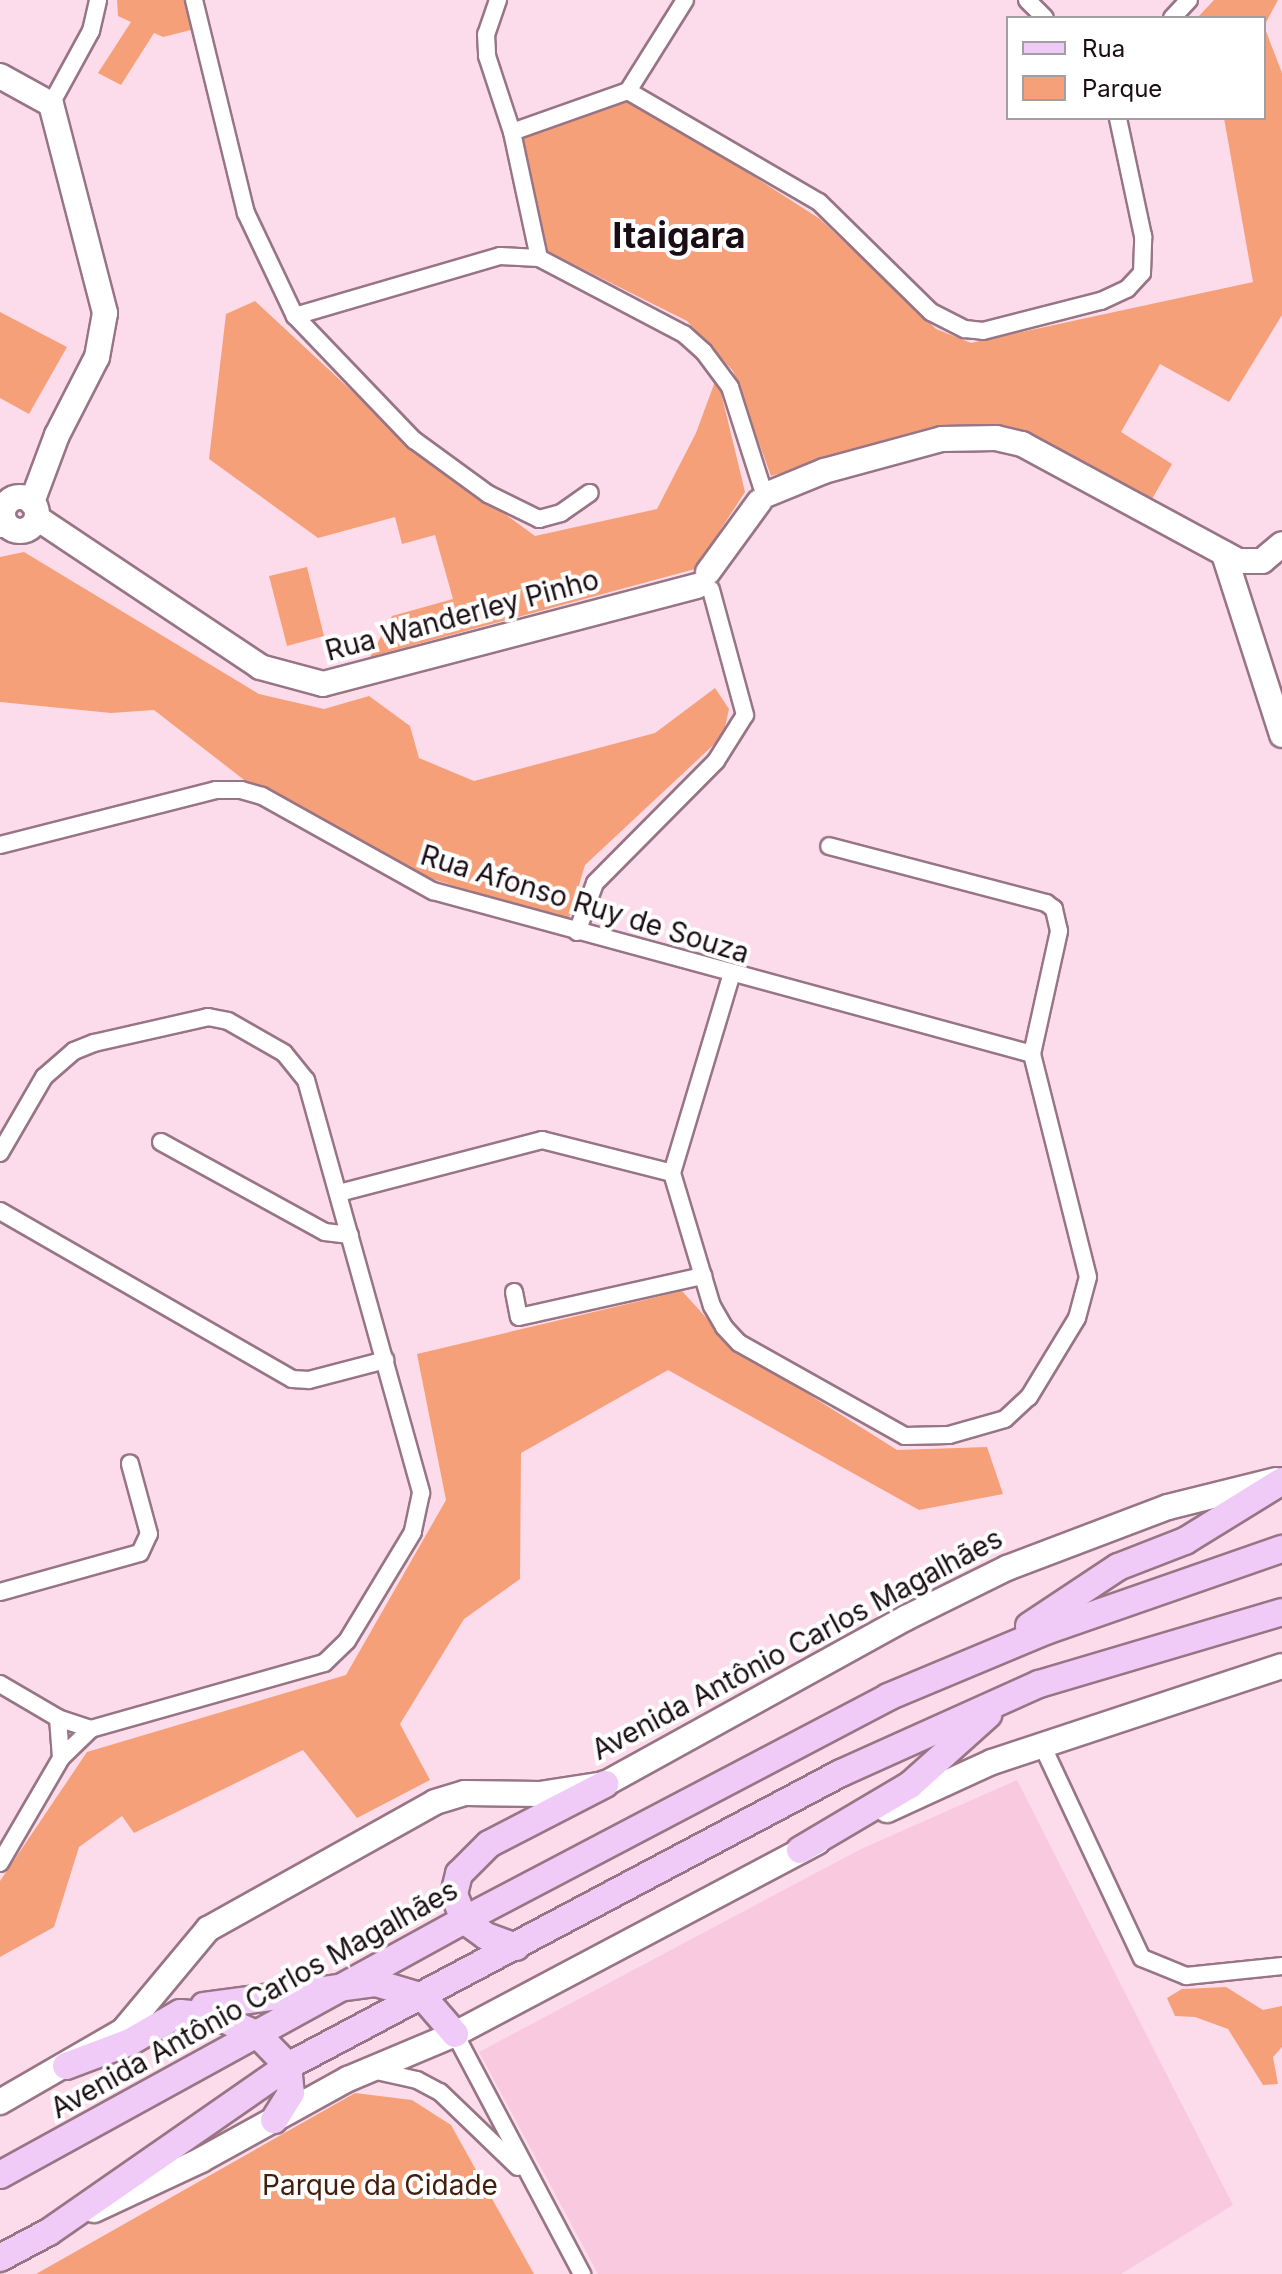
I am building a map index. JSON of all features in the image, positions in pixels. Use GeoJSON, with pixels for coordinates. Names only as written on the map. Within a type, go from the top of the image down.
{"type":"FeatureCollection","features":[{"type":"Feature","properties":{"kind":"main road"},"geometry":{"type":"LineString","coordinates":[[979,1658],[1118,1567],[1185,1541],[1282,1480]]}},
{"type":"Feature","properties":{"kind":"main road","name":"Avenida Antônio Carlos Magalhães"},"geometry":{"type":"LineString","coordinates":[[0,2175],[464,1920],[786,1748],[979,1658],[1282,1549]]}},
{"type":"Feature","properties":{"kind":"main road"},"geometry":{"type":"LineString","coordinates":[[0,2258],[49,2232],[288,2066],[841,1773],[1039,1684],[1282,1612]]}},
{"type":"Feature","properties":{"kind":"main road"},"geometry":{"type":"LineString","coordinates":[[800,1850],[910,1785],[978,1720],[1039,1684]]}},
{"type":"Feature","properties":{"kind":"main road"},"geometry":{"type":"LineString","coordinates":[[516,1947],[486,1936],[464,1920],[456,1905],[455,1883],[474,1855],[605,1784]]}},
{"type":"Feature","properties":{"kind":"main road"},"geometry":{"type":"LineString","coordinates":[[66,2066],[115,2048],[180,2013],[376,1983],[423,1997],[455,2034]]}},
{"type":"Feature","properties":{"kind":"main road"},"geometry":{"type":"LineString","coordinates":[[180,2013],[216,2016],[258,2035],[288,2066],[291,2093],[274,2120]]}},
{"type":"Feature","properties":{"kind":"street"},"geometry":{"type":"LineString","coordinates":[[0,76],[51,104],[91,31],[98,0]]}},
{"type":"Feature","properties":{"kind":"street"},"geometry":{"type":"LineString","coordinates":[[194,0],[246,213],[295,316],[414,440],[488,494],[539,519],[561,513],[590,493]]}},
{"type":"Feature","properties":{"kind":"street"},"geometry":{"type":"LineString","coordinates":[[498,0],[486,34],[487,56],[512,132],[539,258]]}},
{"type":"Feature","properties":{"kind":"street"},"geometry":{"type":"LineString","coordinates":[[512,132],[628,91],[685,0]]}},
{"type":"Feature","properties":{"kind":"street"},"geometry":{"type":"LineString","coordinates":[[1027,0],[1043,16]]}},
{"type":"Feature","properties":{"kind":"street"},"geometry":{"type":"LineString","coordinates":[[1174,16],[1189,0]]}},
{"type":"Feature","properties":{"kind":"street"},"geometry":{"type":"LineString","coordinates":[[628,91],[819,202],[931,312],[965,329],[983,331],[1101,301],[1127,289],[1142,273],[1143,236],[1118,120]]}},
{"type":"Feature","properties":{"kind":"street","name":"Rua Wanderley Pinho"},"geometry":{"type":"LineString","coordinates":[[51,104],[105,313],[97,357],[14,516],[103,567],[260,667],[323,684],[705,583]]}},
{"type":"Feature","properties":{"kind":"street"},"geometry":{"type":"LineString","coordinates":[[295,316],[500,256],[539,258],[684,334],[704,352],[730,387],[761,494]]}},
{"type":"Feature","properties":{"kind":"street"},"geometry":{"type":"LineString","coordinates":[[577,932],[595,883],[728,748],[745,715],[705,583],[761,494],[942,439],[996,438],[1022,444],[1224,554],[1245,563],[1272,562]]}},
{"type":"Feature","properties":{"kind":"street"},"geometry":{"type":"LineString","coordinates":[[1240,594],[1249,572],[1272,562],[1282,544]]}},
{"type":"Feature","properties":{"kind":"street"},"geometry":{"type":"LineString","coordinates":[[1224,554],[1240,594],[1282,735]]}},
{"type":"Feature","properties":{"kind":"street","name":"Rua Afonso Ruy de Souza"},"geometry":{"type":"LineString","coordinates":[[0,845],[216,790],[241,790],[262,796],[433,891],[731,976],[1032,1054]]}},
{"type":"Feature","properties":{"kind":"street"},"geometry":{"type":"LineString","coordinates":[[731,976],[672,1173],[712,1306],[739,1343],[886,1428],[928,1439],[1005,1419],[1029,1397],[1077,1318],[1088,1277],[1032,1054],[1059,931],[1054,909],[913,865],[829,846]]}},
{"type":"Feature","properties":{"kind":"street"},"geometry":{"type":"LineString","coordinates":[[0,1153],[44,1077],[74,1051],[208,1017],[245,1029],[297,1066],[339,1193],[417,1472],[419,1513],[413,1532],[338,1653],[310,1669],[91,1729],[61,1758],[0,1863]]}},
{"type":"Feature","properties":{"kind":"street"},"geometry":{"type":"LineString","coordinates":[[339,1193],[542,1140],[672,1173]]}},
{"type":"Feature","properties":{"kind":"street"},"geometry":{"type":"LineString","coordinates":[[161,1142],[325,1232],[350,1235]]}},
{"type":"Feature","properties":{"kind":"street"},"geometry":{"type":"LineString","coordinates":[[0,1211],[292,1379],[309,1380],[385,1360]]}},
{"type":"Feature","properties":{"kind":"street"},"geometry":{"type":"LineString","coordinates":[[514,1292],[519,1317],[703,1276]]}},
{"type":"Feature","properties":{"kind":"street"},"geometry":{"type":"LineString","coordinates":[[0,1592],[140,1553],[149,1534],[130,1464]]}},
{"type":"Feature","properties":{"kind":"street","name":"Avenida Antônio Carlos Magalhães"},"geometry":{"type":"LineString","coordinates":[[0,2102],[123,2031],[208,1929],[435,1802],[465,1793],[540,1794],[605,1784],[1007,1568],[1168,1507],[1282,1480]]}},
{"type":"Feature","properties":{"kind":"street"},"geometry":{"type":"LineString","coordinates":[[49,2232],[371,2070],[455,2034],[800,1850],[992,1762],[1282,1666]]}},
{"type":"Feature","properties":{"kind":"street"},"geometry":{"type":"LineString","coordinates":[[0,1684],[58,1718],[91,1729]]}},
{"type":"Feature","properties":{"kind":"street"},"geometry":{"type":"LineString","coordinates":[[58,1718],[61,1758]]}},
{"type":"Feature","properties":{"kind":"street"},"geometry":{"type":"LineString","coordinates":[[1042,1745],[1142,1958],[1186,1976],[1282,1966]]}},
{"type":"Feature","properties":{"kind":"street"},"geometry":{"type":"LineString","coordinates":[[455,2034],[582,2274]]}},
{"type":"Feature","properties":{"kind":"street"},"geometry":{"type":"LineString","coordinates":[[371,2070],[417,2080],[440,2092],[480,2125],[531,2182]]}},
{"type":"Feature","properties":{"kind":"shaded area"},"geometry":{"type":"Polygon","coordinates":[[[1017,1780],[1233,2205],[1121,2274],[598,2274],[479,2052],[861,1849],[1017,1780]]]}},
{"type":"Feature","properties":{"kind":"green space"},"geometry":{"type":"Polygon","coordinates":[[[117,0],[190,0],[191,30],[163,37],[154,33],[121,85],[98,73],[131,22],[118,16],[117,0]]]}},
{"type":"Feature","properties":{"kind":"green space"},"geometry":{"type":"Polygon","coordinates":[[[1214,0],[1278,0],[1266,22],[1266,16],[1199,16],[1214,0]]]}},
{"type":"Feature","properties":{"kind":"green space"},"geometry":{"type":"Polygon","coordinates":[[[1266,31],[1282,73],[1282,315],[1229,402],[1160,364],[1121,432],[1172,464],[1152,499],[1042,440],[1002,425],[951,425],[771,476],[733,371],[687,321],[545,250],[513,141],[625,94],[820,219],[936,329],[971,343],[1253,282],[1224,120],[1266,120],[1266,31]]]}},
{"type":"Feature","properties":{"kind":"green space"},"geometry":{"type":"Polygon","coordinates":[[[255,301],[409,444],[535,536],[657,509],[696,433],[717,376],[745,492],[695,569],[370,657],[392,616],[453,599],[435,535],[402,544],[395,517],[318,538],[209,459],[226,314],[255,301]]]}},
{"type":"Feature","properties":{"kind":"green space"},"geometry":{"type":"Polygon","coordinates":[[[0,312],[67,347],[29,414],[0,398],[0,312]]]}},
{"type":"Feature","properties":{"kind":"green space"},"geometry":{"type":"Polygon","coordinates":[[[24,552],[259,694],[324,709],[369,696],[410,726],[419,758],[474,781],[655,733],[715,688],[729,709],[723,736],[585,865],[568,922],[420,875],[248,783],[154,710],[111,713],[0,702],[0,557],[24,552]]]}},
{"type":"Feature","properties":{"kind":"green space"},"geometry":{"type":"Polygon","coordinates":[[[307,567],[324,636],[287,646],[269,576],[307,567]]]}},
{"type":"Feature","properties":{"kind":"green space"},"geometry":{"type":"Polygon","coordinates":[[[682,1291],[732,1346],[897,1450],[987,1447],[1003,1494],[919,1510],[668,1370],[521,1453],[520,1579],[464,1619],[400,1724],[430,1780],[357,1818],[303,1750],[134,1833],[122,1816],[79,1847],[54,1927],[0,1957],[0,1881],[87,1752],[346,1675],[446,1500],[417,1354],[682,1291]]]}},
{"type":"Feature","properties":{"kind":"green space"},"geometry":{"type":"Polygon","coordinates":[[[1226,1987],[1263,2010],[1282,2006],[1282,2047],[1273,2057],[1278,2084],[1263,2085],[1228,2029],[1195,2017],[1175,2016],[1167,1998],[1182,1989],[1226,1987]]]}},
{"type":"Feature","properties":{"kind":"green space","name":"Parque da Cidade"},"geometry":{"type":"Polygon","coordinates":[[[355,2093],[412,2100],[451,2125],[534,2274],[36,2274],[355,2093]]]}},
{"type":"Feature","properties":{"kind":"district","name":"Itaigara"},"geometry":{"type":"Point","coordinates":[679,236]}}]}
